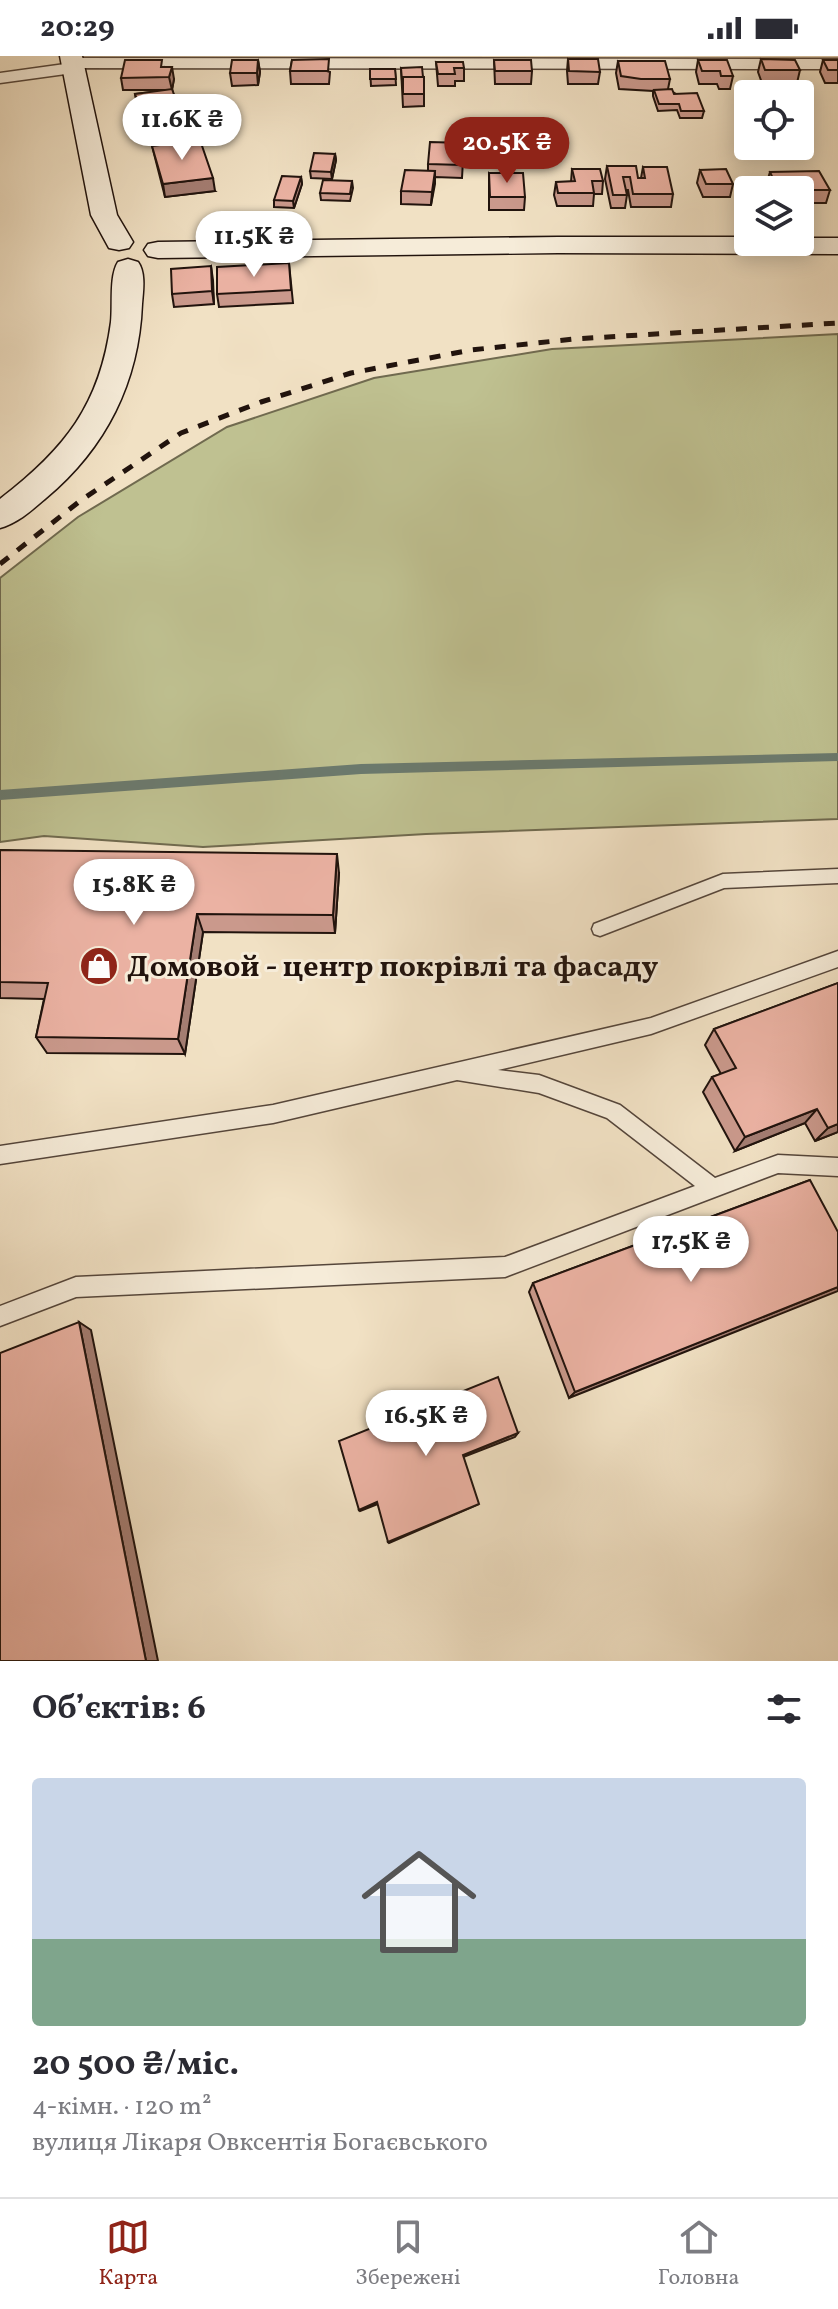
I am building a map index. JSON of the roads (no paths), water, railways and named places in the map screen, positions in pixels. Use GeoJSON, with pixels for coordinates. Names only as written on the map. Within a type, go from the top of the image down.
{"type":"FeatureCollection","features":[{"type":"Feature","properties":{"kind":"street"},"geometry":{"type":"LineString","coordinates":[[0,516],[45,482],[89,431],[116,372],[129,295],[123,255],[104,215],[72,63]]}},
{"type":"Feature","properties":{"kind":"street"},"geometry":{"type":"LineString","coordinates":[[0,78],[72,63],[838,64]]}},
{"type":"Feature","properties":{"kind":"street"},"geometry":{"type":"LineString","coordinates":[[123,255],[148,263],[158,250],[558,245],[838,246]]}},
{"type":"Feature","properties":{"kind":"lane"},"geometry":{"type":"LineString","coordinates":[[600,929],[723,881],[838,876]]}},
{"type":"Feature","properties":{"kind":"lane"},"geometry":{"type":"LineString","coordinates":[[0,1155],[273,1114],[651,1026],[838,959]]}},
{"type":"Feature","properties":{"kind":"lane"},"geometry":{"type":"LineString","coordinates":[[450,1072],[539,1084],[613,1111],[714,1189]]}},
{"type":"Feature","properties":{"kind":"lane"},"geometry":{"type":"LineString","coordinates":[[0,1316],[76,1287],[505,1267],[778,1164],[838,1167]]}},
{"type":"Feature","properties":{"kind":"waterway"},"geometry":{"type":"LineString","coordinates":[[0,795],[361,769],[838,757]]}},
{"type":"Feature","properties":{"kind":"railway"},"geometry":{"type":"LineString","coordinates":[[0,564],[80,501],[181,433],[261,402],[351,373],[471,350],[574,339],[838,323]]}},
{"type":"Feature","properties":{"kind":"place","name":"Домовой - центр покрівлі та фасаду"},"geometry":{"type":"Point","coordinates":[99,966]}}]}
